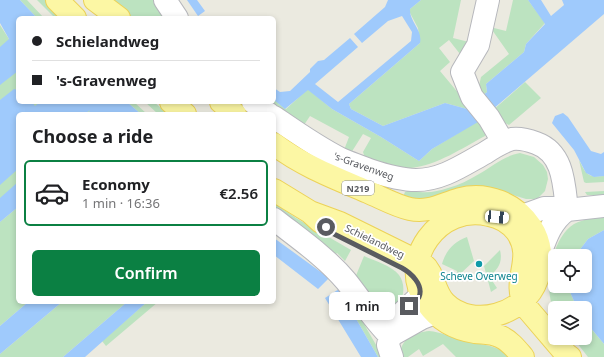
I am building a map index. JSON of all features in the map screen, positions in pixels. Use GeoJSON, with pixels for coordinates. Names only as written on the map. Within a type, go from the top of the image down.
{"type":"FeatureCollection","features":[{"type":"Feature","properties":{"kind":"main road"},"geometry":{"type":"LineString","coordinates":[[56,0],[73,16]]}},
{"type":"Feature","properties":{"kind":"main road"},"geometry":{"type":"LineString","coordinates":[[95,0],[116,16]]}},
{"type":"Feature","properties":{"kind":"main road"},"geometry":{"type":"LineString","coordinates":[[173,104],[183,112]]}},
{"type":"Feature","properties":{"kind":"main road"},"geometry":{"type":"LineString","coordinates":[[223,104],[233,112]]}},
{"type":"Feature","properties":{"kind":"main road","name":"N219"},"geometry":{"type":"LineString","coordinates":[[276,145],[309,167],[404,207],[423,210],[438,208],[468,198],[482,197],[502,203],[515,210],[534,231],[539,246],[539,270],[535,290],[537,302],[548,317]]}},
{"type":"Feature","properties":{"kind":"main road","name":"Schielandweg"},"geometry":{"type":"LineString","coordinates":[[276,191],[310,212],[334,234],[406,270],[412,275],[419,287]]}},
{"type":"Feature","properties":{"kind":"main road","name":"Schielandweg"},"geometry":{"type":"LineString","coordinates":[[310,212],[340,223],[418,262]]}},
{"type":"Feature","properties":{"kind":"main road","name":"N219"},"geometry":{"type":"LineString","coordinates":[[522,216],[510,218],[474,213],[462,214],[451,218],[440,225],[427,238],[418,262],[417,273],[419,287],[426,303],[435,313],[452,325],[463,329],[501,319],[514,327],[539,357]]}},
{"type":"Feature","properties":{"kind":"main road","name":"N219"},"geometry":{"type":"LineString","coordinates":[[497,217],[512,226],[519,236],[524,248],[525,260],[520,282],[522,301]]}},
{"type":"Feature","properties":{"kind":"main road","name":"N219"},"geometry":{"type":"LineString","coordinates":[[418,262],[426,267],[431,274],[438,294],[442,300],[458,312]]}},
{"type":"Feature","properties":{"kind":"main road","name":"N219"},"geometry":{"type":"LineString","coordinates":[[486,324],[522,301],[530,293],[536,282]]}},
{"type":"Feature","properties":{"kind":"main road"},"geometry":{"type":"LineString","coordinates":[[522,301],[526,308],[570,357]]}},
{"type":"Feature","properties":{"kind":"main road","name":"N219"},"geometry":{"type":"LineString","coordinates":[[435,313],[443,311],[458,312],[473,316],[486,324],[492,333],[503,337],[523,357]]}},
{"type":"Feature","properties":{"kind":"main road"},"geometry":{"type":"LineString","coordinates":[[570,345],[576,357]]}},
{"type":"Feature","properties":{"kind":"street"},"geometry":{"type":"LineString","coordinates":[[165,0],[176,16]]}},
{"type":"Feature","properties":{"kind":"street"},"geometry":{"type":"LineString","coordinates":[[488,0],[478,45],[462,72],[472,97],[489,118],[503,142]]}},
{"type":"Feature","properties":{"kind":"street"},"geometry":{"type":"LineString","coordinates":[[256,104],[266,112]]}},
{"type":"Feature","properties":{"kind":"street","name":"'s-Gravenweg"},"geometry":{"type":"LineString","coordinates":[[276,119],[310,142],[342,160],[384,175],[406,180],[432,179],[449,173],[503,142],[513,139],[540,144],[553,155],[561,168],[567,210]]}},
{"type":"Feature","properties":{"kind":"street"},"geometry":{"type":"LineString","coordinates":[[522,216],[544,208],[567,210],[604,206]]}},
{"type":"Feature","properties":{"kind":"street"},"geometry":{"type":"LineString","coordinates":[[540,254],[552,226],[560,215],[567,210]]}},
{"type":"Feature","properties":{"kind":"street"},"geometry":{"type":"LineString","coordinates":[[276,221],[326,260],[346,281],[378,324],[391,346]]}},
{"type":"Feature","properties":{"kind":"street"},"geometry":{"type":"LineString","coordinates":[[391,346],[400,315],[419,296],[419,287]]}},
{"type":"Feature","properties":{"kind":"street"},"geometry":{"type":"LineString","coordinates":[[391,346],[422,318],[435,313]]}},
{"type":"Feature","properties":{"kind":"green space"},"geometry":{"type":"Polygon","coordinates":[[[20,0],[27,0],[42,16],[35,16],[20,0]]]}},
{"type":"Feature","properties":{"kind":"green space"},"geometry":{"type":"Polygon","coordinates":[[[37,0],[46,0],[62,16],[53,16],[37,0]]]}},
{"type":"Feature","properties":{"kind":"green space"},"geometry":{"type":"Polygon","coordinates":[[[105,0],[159,0],[169,16],[126,16],[105,0]]]}},
{"type":"Feature","properties":{"kind":"green space"},"geometry":{"type":"Polygon","coordinates":[[[421,0],[461,0],[453,38],[469,42],[460,54],[449,40],[439,48],[450,62],[440,71],[470,107],[467,109],[445,103],[383,126],[351,109],[349,104],[420,43],[418,28],[410,13],[410,9],[421,0]]]}},
{"type":"Feature","properties":{"kind":"green space"},"geometry":{"type":"Polygon","coordinates":[[[513,0],[528,0],[545,23],[526,44],[524,52],[486,84],[487,92],[483,96],[478,90],[481,77],[509,54],[490,27],[506,31],[513,0]]]}},
{"type":"Feature","properties":{"kind":"green space"},"geometry":{"type":"Polygon","coordinates":[[[0,25],[9,39],[16,41],[16,104],[104,104],[114,112],[16,112],[16,203],[0,216],[0,25]]]}},
{"type":"Feature","properties":{"kind":"green space"},"geometry":{"type":"Polygon","coordinates":[[[525,82],[541,98],[509,125],[505,123],[493,110],[525,82]]]}},
{"type":"Feature","properties":{"kind":"green space"},"geometry":{"type":"Polygon","coordinates":[[[308,89],[332,109],[419,161],[432,149],[481,119],[487,130],[485,136],[440,160],[411,168],[394,167],[365,158],[363,152],[371,138],[363,134],[351,153],[344,150],[349,137],[310,116],[302,128],[268,104],[276,104],[276,102],[286,109],[308,89]]]}},
{"type":"Feature","properties":{"kind":"green space"},"geometry":{"type":"Polygon","coordinates":[[[129,104],[136,104],[145,112],[139,112],[129,104]]]}},
{"type":"Feature","properties":{"kind":"green space"},"geometry":{"type":"Polygon","coordinates":[[[147,104],[156,104],[166,112],[156,112],[147,104]]]}},
{"type":"Feature","properties":{"kind":"green space"},"geometry":{"type":"Polygon","coordinates":[[[520,153],[534,157],[543,165],[547,172],[548,179],[545,191],[538,198],[526,199],[497,190],[421,200],[403,197],[407,191],[431,192],[464,182],[504,159],[520,153]]]}},
{"type":"Feature","properties":{"kind":"green space"},"geometry":{"type":"Polygon","coordinates":[[[579,160],[583,169],[590,176],[604,176],[604,182],[584,182],[579,160]]]}},
{"type":"Feature","properties":{"kind":"green space"},"geometry":{"type":"Polygon","coordinates":[[[604,191],[604,195],[587,195],[585,192],[604,191]]]}},
{"type":"Feature","properties":{"kind":"green space"},"geometry":{"type":"Polygon","coordinates":[[[276,204],[296,218],[351,250],[345,261],[337,253],[333,257],[276,212],[276,204]]]}},
{"type":"Feature","properties":{"kind":"green space"},"geometry":{"type":"Polygon","coordinates":[[[16,209],[16,304],[26,304],[0,326],[0,222],[16,209]]]}},
{"type":"Feature","properties":{"kind":"green space"},"geometry":{"type":"Polygon","coordinates":[[[604,217],[604,230],[588,239],[580,249],[556,249],[566,231],[574,224],[589,219],[604,217]]]}},
{"type":"Feature","properties":{"kind":"green space"},"geometry":{"type":"Polygon","coordinates":[[[467,237],[474,261],[458,276],[457,271],[442,264],[451,247],[458,241],[467,237]]]}},
{"type":"Feature","properties":{"kind":"green space"},"geometry":{"type":"Polygon","coordinates":[[[500,250],[501,258],[499,265],[489,276],[497,288],[491,292],[484,266],[500,250]]]}},
{"type":"Feature","properties":{"kind":"green space"},"geometry":{"type":"Polygon","coordinates":[[[364,256],[388,266],[399,275],[402,281],[403,294],[397,306],[393,309],[387,311],[380,310],[355,278],[364,256]]]}},
{"type":"Feature","properties":{"kind":"green space"},"geometry":{"type":"Polygon","coordinates":[[[339,289],[345,291],[383,357],[378,357],[339,289]]]}},
{"type":"Feature","properties":{"kind":"green space"},"geometry":{"type":"Polygon","coordinates":[[[549,293],[570,293],[574,301],[551,301],[549,293]]]}},
{"type":"Feature","properties":{"kind":"green space"},"geometry":{"type":"Polygon","coordinates":[[[60,304],[125,304],[63,357],[0,357],[0,354],[60,304]]]}},
{"type":"Feature","properties":{"kind":"green space"},"geometry":{"type":"Polygon","coordinates":[[[145,304],[156,304],[106,346],[102,341],[145,304]]]}},
{"type":"Feature","properties":{"kind":"green space"},"geometry":{"type":"Polygon","coordinates":[[[592,329],[604,344],[604,357],[588,357],[579,345],[592,345],[592,329]]]}},
{"type":"Feature","properties":{"kind":"green space"},"geometry":{"type":"Polygon","coordinates":[[[429,331],[442,333],[468,342],[494,347],[511,357],[456,357],[443,344],[423,356],[419,349],[408,357],[401,357],[402,346],[409,338],[418,333],[429,331]]]}},
{"type":"Feature","properties":{"kind":"water"},"geometry":{"type":"Polygon","coordinates":[[[0,0],[20,0],[35,16],[16,16],[16,73],[0,85],[0,47],[9,39],[0,23],[0,0]]]}},
{"type":"Feature","properties":{"kind":"water"},"geometry":{"type":"Polygon","coordinates":[[[187,0],[197,0],[205,11],[198,16],[187,0]]]}},
{"type":"Feature","properties":{"kind":"water"},"geometry":{"type":"Polygon","coordinates":[[[388,0],[421,0],[410,9],[412,18],[420,34],[420,43],[349,104],[351,109],[383,126],[445,103],[467,109],[487,92],[486,84],[524,52],[526,44],[545,24],[528,0],[541,0],[551,16],[564,5],[562,0],[604,0],[604,14],[478,122],[432,149],[419,161],[332,109],[308,90],[285,109],[276,102],[276,89],[280,92],[290,91],[310,72],[310,69],[318,61],[324,60],[350,38],[358,47],[315,84],[338,102],[411,41],[412,32],[402,16],[388,21],[362,43],[354,34],[385,7],[388,0]]]}},
{"type":"Feature","properties":{"kind":"water"},"geometry":{"type":"Polygon","coordinates":[[[14,89],[16,90],[16,104],[34,104],[35,106],[38,104],[129,104],[139,112],[89,112],[90,110],[88,112],[16,112],[16,171],[0,185],[0,100],[14,89]]]}},
{"type":"Feature","properties":{"kind":"water"},"geometry":{"type":"Polygon","coordinates":[[[563,113],[568,117],[591,151],[601,154],[604,152],[604,176],[594,177],[586,173],[574,150],[552,123],[555,116],[563,113]]]}},
{"type":"Feature","properties":{"kind":"water"},"geometry":{"type":"Polygon","coordinates":[[[16,184],[16,209],[0,222],[0,198],[16,184]]]}},
{"type":"Feature","properties":{"kind":"water"},"geometry":{"type":"Polygon","coordinates":[[[604,230],[604,344],[592,329],[592,301],[574,301],[570,293],[592,293],[592,249],[580,249],[588,239],[604,230]]]}},
{"type":"Feature","properties":{"kind":"water"},"geometry":{"type":"Polygon","coordinates":[[[276,239],[329,278],[318,289],[276,257],[276,239]]]}},
{"type":"Feature","properties":{"kind":"water"},"geometry":{"type":"Polygon","coordinates":[[[339,289],[378,357],[361,357],[325,298],[339,289]]]}},
{"type":"Feature","properties":{"kind":"water"},"geometry":{"type":"Polygon","coordinates":[[[26,304],[60,304],[0,354],[0,326],[26,304]]]}},
{"type":"Feature","properties":{"kind":"water"},"geometry":{"type":"Polygon","coordinates":[[[125,304],[145,304],[85,357],[63,357],[125,304]]]}},
{"type":"Feature","properties":{"kind":"place","name":"Scheve Overweg"},"geometry":{"type":"Point","coordinates":[479,264]}},
{"type":"Feature","properties":{"kind":"route"},"geometry":{"type":"LineString","coordinates":[[326,227],[334,234],[402,268],[412,275],[420,289],[419,296],[409,306]]}}]}
